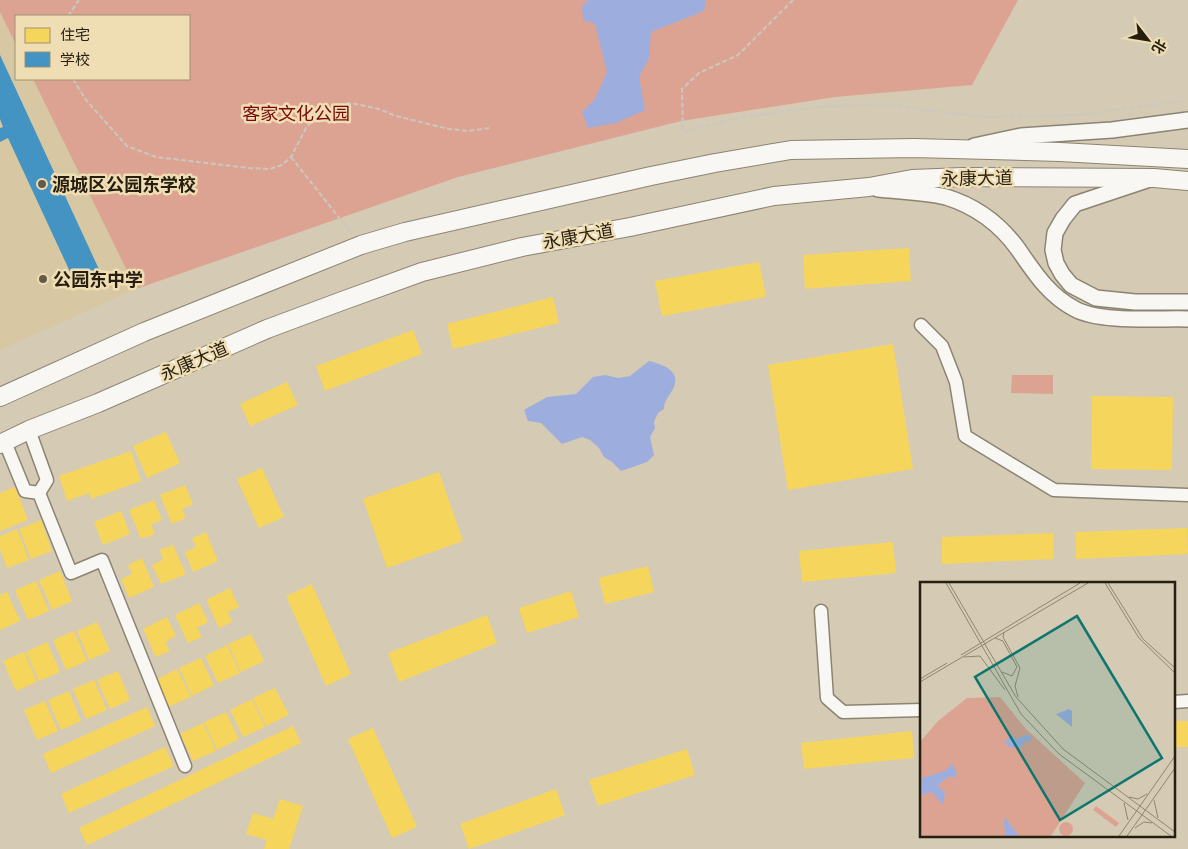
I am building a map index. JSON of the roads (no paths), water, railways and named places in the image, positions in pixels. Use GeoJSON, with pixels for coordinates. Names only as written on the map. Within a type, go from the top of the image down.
{"type":"FeatureCollection","features":[{"type":"Feature","properties":{"kind":"main road","name":"永康大道"},"geometry":{"type":"LineString","coordinates":[[0,396],[144,332],[361,245],[405,232],[715,162],[782,152],[855,148],[1060,152],[1188,159]]}},
{"type":"Feature","properties":{"kind":"main road","name":"永康大道"},"geometry":{"type":"LineString","coordinates":[[3,443],[29,430],[98,403],[267,330],[422,272],[522,247],[630,227],[774,196],[869,187],[912,179],[964,177],[1154,178],[1188,181]]}},
{"type":"Feature","properties":{"kind":"street"},"geometry":{"type":"LineString","coordinates":[[958,149],[1021,136],[1112,130],[1188,120]]}},
{"type":"Feature","properties":{"kind":"street"},"geometry":{"type":"LineString","coordinates":[[1154,178],[1074,204],[1055,233],[1054,250],[1056,263],[1071,286],[1096,298],[1135,302],[1188,302]]}},
{"type":"Feature","properties":{"kind":"street"},"geometry":{"type":"LineString","coordinates":[[869,187],[944,197],[966,204],[978,211],[1002,230],[1041,282],[1059,299],[1076,310],[1093,315],[1112,317],[1188,319]]}},
{"type":"Feature","properties":{"kind":"street"},"geometry":{"type":"LineString","coordinates":[[921,325],[942,346],[956,382],[964,436],[1054,490],[1188,495]]}},
{"type":"Feature","properties":{"kind":"street"},"geometry":{"type":"LineString","coordinates":[[29,430],[47,480],[39,493]]}},
{"type":"Feature","properties":{"kind":"street"},"geometry":{"type":"LineString","coordinates":[[3,443],[25,491],[39,493]]}},
{"type":"Feature","properties":{"kind":"street"},"geometry":{"type":"LineString","coordinates":[[39,493],[71,573],[102,560],[184,766]]}},
{"type":"Feature","properties":{"kind":"street"},"geometry":{"type":"LineString","coordinates":[[821,612],[827,698],[843,712],[920,710]]}},
{"type":"Feature","properties":{"kind":"water"},"geometry":{"type":"Polygon","coordinates":[[[588,0],[706,0],[704,11],[651,32],[649,58],[639,77],[645,110],[616,123],[588,128],[582,112],[595,99],[607,72],[595,24],[583,20],[582,6],[588,0]]]}},
{"type":"Feature","properties":{"kind":"water"},"geometry":{"type":"Polygon","coordinates":[[[649,361],[669,369],[675,376],[675,381],[664,409],[658,413],[654,422],[655,428],[650,437],[654,455],[647,462],[621,471],[604,457],[599,448],[590,440],[582,437],[562,444],[541,423],[528,421],[524,410],[547,397],[576,394],[593,377],[605,375],[618,378],[630,376],[649,361]]]}},
{"type":"Feature","properties":{"kind":"place","name":"源城区公园东学校"},"geometry":{"type":"Point","coordinates":[42,184]}},
{"type":"Feature","properties":{"kind":"place","name":"公园东中学"},"geometry":{"type":"Point","coordinates":[43,279]}},
{"type":"Feature","properties":{"kind":"park label","name":"客家文化公园"},"geometry":{"type":"Point","coordinates":[296,113]}}]}
